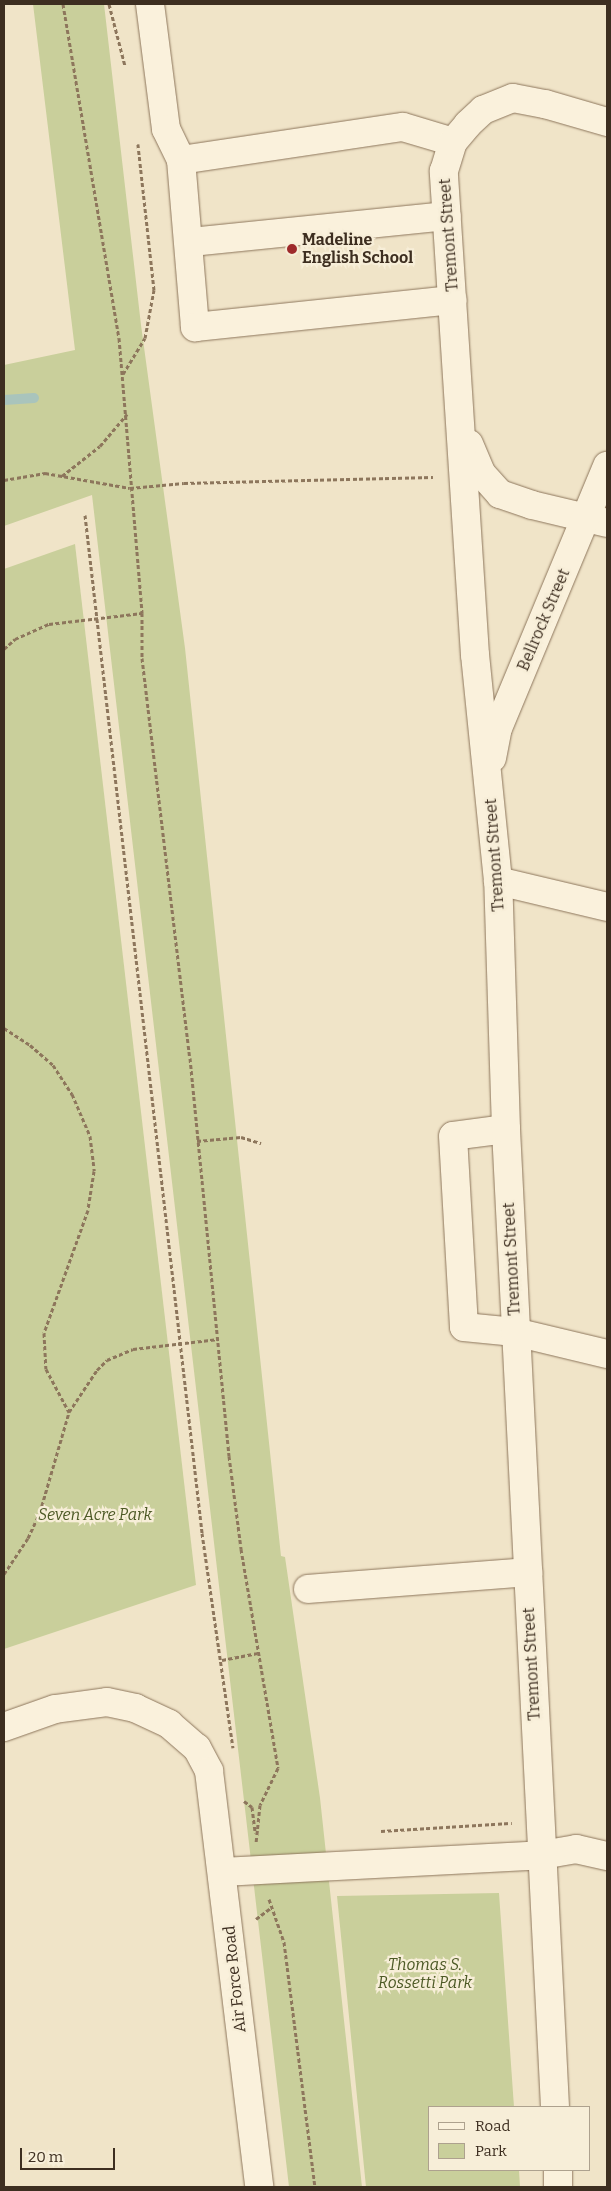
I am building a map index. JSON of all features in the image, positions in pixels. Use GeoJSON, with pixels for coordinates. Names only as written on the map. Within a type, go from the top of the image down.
{"type":"FeatureCollection","features":[{"type":"Feature","properties":{"kind":"street"},"geometry":{"type":"LineString","coordinates":[[150,4],[166,129],[181,160],[191,242],[195,327],[453,300]]}},
{"type":"Feature","properties":{"kind":"street","name":"Tremont Street"},"geometry":{"type":"LineString","coordinates":[[555,2106],[515,1332],[498,881],[490,777],[475,655],[462,412],[444,171],[453,142],[483,110],[513,98],[545,104],[607,122]]}},
{"type":"Feature","properties":{"kind":"street"},"geometry":{"type":"LineString","coordinates":[[181,160],[403,127],[453,142]]}},
{"type":"Feature","properties":{"kind":"street"},"geometry":{"type":"LineString","coordinates":[[191,242],[447,216]]}},
{"type":"Feature","properties":{"kind":"street","name":"Tremont Street"},"geometry":{"type":"LineString","coordinates":[[462,412],[476,462],[500,494],[532,505],[597,520]]}},
{"type":"Feature","properties":{"kind":"street","name":"Bellrock Street"},"geometry":{"type":"LineString","coordinates":[[490,777],[498,728],[597,520],[607,466]]}},
{"type":"Feature","properties":{"kind":"street"},"geometry":{"type":"LineString","coordinates":[[498,881],[607,907]]}},
{"type":"Feature","properties":{"kind":"street"},"geometry":{"type":"LineString","coordinates":[[506,1129],[453,1136],[464,1327],[515,1332],[607,1354]]}},
{"type":"Feature","properties":{"kind":"street"},"geometry":{"type":"LineString","coordinates":[[308,1589],[528,1572]]}},
{"type":"Feature","properties":{"kind":"street","name":"Air Force Road"},"geometry":{"type":"LineString","coordinates":[[4,1727],[55,1709],[86,1703],[107,1702],[136,1708],[169,1724],[197,1748],[209,1771],[259,2187]]}},
{"type":"Feature","properties":{"kind":"street"},"geometry":{"type":"LineString","coordinates":[[222,1872],[258,1868],[542,1855],[576,1849],[607,1856]]}},
{"type":"Feature","properties":{"kind":"street"},"geometry":{"type":"LineString","coordinates":[[558,2171],[558,2187]]}},
{"type":"Feature","properties":{"kind":"path"},"geometry":{"type":"LineString","coordinates":[[63,4],[111,282],[123,374],[127,413],[130,488],[142,613],[142,658],[198,1141],[235,1508],[257,1653],[278,1768],[260,1805],[256,1838]]}},
{"type":"Feature","properties":{"kind":"path"},"geometry":{"type":"LineString","coordinates":[[109,4],[127,71]]}},
{"type":"Feature","properties":{"kind":"path"},"geometry":{"type":"LineString","coordinates":[[123,374],[145,338],[154,290],[138,139]]}},
{"type":"Feature","properties":{"kind":"path"},"geometry":{"type":"LineString","coordinates":[[62,476],[100,446],[127,413]]}},
{"type":"Feature","properties":{"kind":"path"},"geometry":{"type":"LineString","coordinates":[[4,480],[45,473],[130,488],[184,483],[466,477]]}},
{"type":"Feature","properties":{"kind":"path"},"geometry":{"type":"LineString","coordinates":[[85,515],[202,1533],[222,1660],[234,1758]]}},
{"type":"Feature","properties":{"kind":"path"},"geometry":{"type":"LineString","coordinates":[[4,649],[35,628],[98,617],[142,613]]}},
{"type":"Feature","properties":{"kind":"path"},"geometry":{"type":"LineString","coordinates":[[4,1028],[30,1045],[53,1065],[72,1094],[90,1136],[94,1172],[88,1210],[44,1333],[46,1369],[69,1412]]}},
{"type":"Feature","properties":{"kind":"path"},"geometry":{"type":"LineString","coordinates":[[198,1141],[241,1137],[260,1143]]}},
{"type":"Feature","properties":{"kind":"path"},"geometry":{"type":"LineString","coordinates":[[4,1574],[28,1538],[40,1512],[69,1412],[97,1370],[107,1360],[133,1350],[218,1340]]}},
{"type":"Feature","properties":{"kind":"path"},"geometry":{"type":"LineString","coordinates":[[222,1660],[257,1653]]}},
{"type":"Feature","properties":{"kind":"path"},"geometry":{"type":"LineString","coordinates":[[238,1797],[252,1807],[256,1838]]}},
{"type":"Feature","properties":{"kind":"path"},"geometry":{"type":"LineString","coordinates":[[372,1832],[516,1822]]}},
{"type":"Feature","properties":{"kind":"path"},"geometry":{"type":"LineString","coordinates":[[256,1838],[263,1838]]}},
{"type":"Feature","properties":{"kind":"path"},"geometry":{"type":"LineString","coordinates":[[258,1868],[284,1942],[316,2187]]}},
{"type":"Feature","properties":{"kind":"green space"},"geometry":{"type":"Polygon","coordinates":[[[33,4],[104,4],[141,325],[185,648],[281,1556],[285,1557],[320,1798],[362,2187],[289,2187],[92,495],[4,526],[4,365],[75,350],[33,4]]]}},
{"type":"Feature","properties":{"kind":"green space","name":"Seven Acre Park"},"geometry":{"type":"Polygon","coordinates":[[[75,544],[196,1585],[4,1649],[4,569],[75,544]]]}},
{"type":"Feature","properties":{"kind":"green space","name":"Thomas S. Rossetti Park"},"geometry":{"type":"Polygon","coordinates":[[[499,1893],[514,2106],[428,2106],[428,2171],[519,2171],[520,2187],[366,2187],[337,1896],[499,1893]]]}},
{"type":"Feature","properties":{"kind":"waterway"},"geometry":{"type":"LineString","coordinates":[[4,400],[34,398]]}},
{"type":"Feature","properties":{"kind":"place","name":"Madeline English School"},"geometry":{"type":"Point","coordinates":[292,249]}}]}
